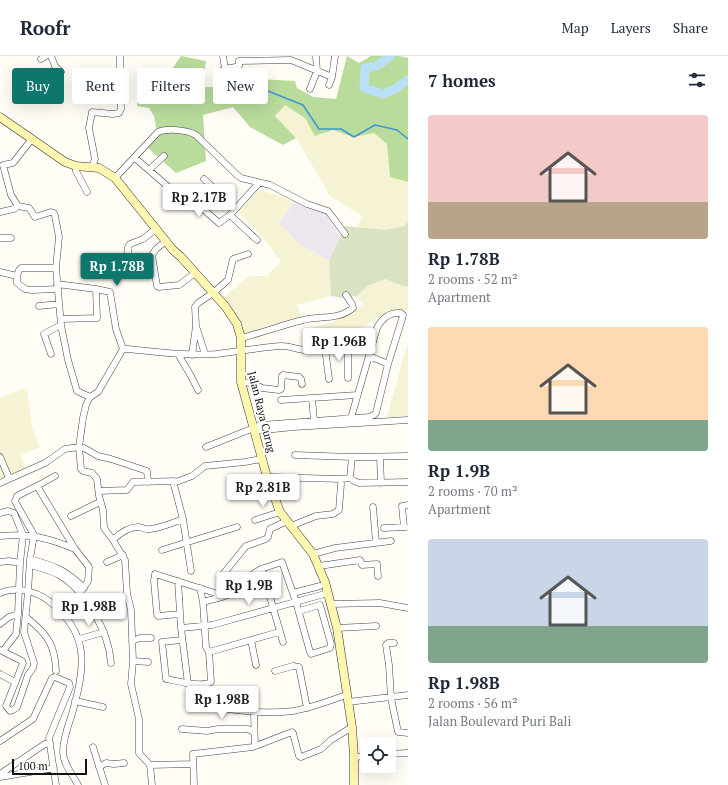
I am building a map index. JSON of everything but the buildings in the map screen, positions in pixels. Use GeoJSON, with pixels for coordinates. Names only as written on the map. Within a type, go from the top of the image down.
{"type":"FeatureCollection","features":[{"type":"Feature","properties":{"kind":"main road","name":"Jalan Raya Curug"},"geometry":{"type":"LineString","coordinates":[[0,117],[31,140],[65,162],[76,166],[92,167],[103,170],[115,178],[156,230],[196,273],[237,324],[241,352],[241,382],[267,477],[280,512],[313,554],[319,566],[328,593],[336,628],[352,727],[354,785]]}},
{"type":"Feature","properties":{"kind":"street"},"geometry":{"type":"LineString","coordinates":[[51,56],[57,68]]}},
{"type":"Feature","properties":{"kind":"street"},"geometry":{"type":"LineString","coordinates":[[120,56],[120,68]]}},
{"type":"Feature","properties":{"kind":"street"},"geometry":{"type":"LineString","coordinates":[[224,56],[223,70],[239,66],[239,58],[291,58],[332,77]]}},
{"type":"Feature","properties":{"kind":"street"},"geometry":{"type":"LineString","coordinates":[[310,90],[317,71],[316,56]]}},
{"type":"Feature","properties":{"kind":"street"},"geometry":{"type":"LineString","coordinates":[[330,85],[335,56]]}},
{"type":"Feature","properties":{"kind":"street"},"geometry":{"type":"LineString","coordinates":[[92,167],[95,159],[89,128],[93,111],[113,114],[119,113],[121,104]]}},
{"type":"Feature","properties":{"kind":"street"},"geometry":{"type":"LineString","coordinates":[[115,178],[160,131],[188,132],[196,135],[241,178],[273,186],[307,204],[328,211],[345,234]]}},
{"type":"Feature","properties":{"kind":"street"},"geometry":{"type":"LineString","coordinates":[[18,206],[11,195],[3,165],[10,164],[16,160],[31,140]]}},
{"type":"Feature","properties":{"kind":"street"},"geometry":{"type":"LineString","coordinates":[[149,170],[164,156]]}},
{"type":"Feature","properties":{"kind":"street"},"geometry":{"type":"LineString","coordinates":[[135,158],[173,192],[187,195],[219,223],[230,214],[259,183]]}},
{"type":"Feature","properties":{"kind":"street"},"geometry":{"type":"LineString","coordinates":[[76,166],[76,171],[88,192]]}},
{"type":"Feature","properties":{"kind":"street"},"geometry":{"type":"LineString","coordinates":[[204,179],[236,208]]}},
{"type":"Feature","properties":{"kind":"street"},"geometry":{"type":"LineString","coordinates":[[0,212],[14,209],[18,206],[29,208],[35,217],[51,212],[54,213],[59,236],[56,268],[59,304],[68,360],[77,391],[90,398]]}},
{"type":"Feature","properties":{"kind":"street"},"geometry":{"type":"LineString","coordinates":[[230,214],[257,240]]}},
{"type":"Feature","properties":{"kind":"street"},"geometry":{"type":"LineString","coordinates":[[128,252],[128,247],[130,244],[143,239],[156,230]]}},
{"type":"Feature","properties":{"kind":"street"},"geometry":{"type":"LineString","coordinates":[[0,238],[11,238]]}},
{"type":"Feature","properties":{"kind":"street"},"geometry":{"type":"LineString","coordinates":[[166,241],[156,248],[152,255],[157,286],[179,285],[196,273]]}},
{"type":"Feature","properties":{"kind":"street"},"geometry":{"type":"LineString","coordinates":[[192,355],[196,326],[195,307],[228,280],[234,259],[248,254]]}},
{"type":"Feature","properties":{"kind":"street"},"geometry":{"type":"LineString","coordinates":[[56,268],[21,268],[17,276],[17,283],[25,289],[32,290],[58,287],[96,289],[108,292],[111,294],[116,329],[124,349]]}},
{"type":"Feature","properties":{"kind":"street"},"geometry":{"type":"LineString","coordinates":[[0,272],[17,276]]}},
{"type":"Feature","properties":{"kind":"street"},"geometry":{"type":"LineString","coordinates":[[51,354],[44,334],[61,322],[97,318],[96,289]]}},
{"type":"Feature","properties":{"kind":"street"},"geometry":{"type":"LineString","coordinates":[[240,338],[303,320],[335,317],[353,308],[352,302],[346,296]]}},
{"type":"Feature","properties":{"kind":"street"},"geometry":{"type":"LineString","coordinates":[[39,306],[59,304]]}},
{"type":"Feature","properties":{"kind":"street"},"geometry":{"type":"LineString","coordinates":[[206,447],[261,425],[350,418],[374,415],[376,413],[388,364],[403,317],[401,313],[388,315],[382,320],[377,328],[350,418]]}},
{"type":"Feature","properties":{"kind":"street"},"geometry":{"type":"LineString","coordinates":[[196,326],[205,354]]}},
{"type":"Feature","properties":{"kind":"street"},"geometry":{"type":"LineString","coordinates":[[124,349],[192,355],[241,352],[282,346],[289,346],[298,350],[342,345],[348,346],[348,378]]}},
{"type":"Feature","properties":{"kind":"street"},"geometry":{"type":"LineString","coordinates":[[325,348],[329,379]]}},
{"type":"Feature","properties":{"kind":"street"},"geometry":{"type":"LineString","coordinates":[[124,349],[98,392],[90,398],[84,411],[81,469],[83,472],[92,473],[96,477],[100,502],[103,510],[104,528],[125,560],[127,593],[131,610],[133,661],[131,684],[139,719],[139,753],[150,765],[152,785]]}},
{"type":"Feature","properties":{"kind":"street"},"geometry":{"type":"LineString","coordinates":[[178,354],[192,376],[198,390]]}},
{"type":"Feature","properties":{"kind":"street"},"geometry":{"type":"LineString","coordinates":[[369,356],[388,364]]}},
{"type":"Feature","properties":{"kind":"street"},"geometry":{"type":"LineString","coordinates":[[241,382],[252,383],[262,388],[279,390],[281,389],[283,375],[299,377],[301,378],[302,384]]}},
{"type":"Feature","properties":{"kind":"street"},"geometry":{"type":"LineString","coordinates":[[281,400],[357,395]]}},
{"type":"Feature","properties":{"kind":"street"},"geometry":{"type":"LineString","coordinates":[[312,398],[314,421]]}},
{"type":"Feature","properties":{"kind":"street"},"geometry":{"type":"LineString","coordinates":[[254,429],[408,420]]}},
{"type":"Feature","properties":{"kind":"street"},"geometry":{"type":"LineString","coordinates":[[0,483],[45,463],[65,449],[82,448],[98,456],[112,459],[147,471],[148,482]]}},
{"type":"Feature","properties":{"kind":"street"},"geometry":{"type":"LineString","coordinates":[[294,455],[352,457],[408,456]]}},
{"type":"Feature","properties":{"kind":"street"},"geometry":{"type":"LineString","coordinates":[[0,457],[9,478]]}},
{"type":"Feature","properties":{"kind":"street"},"geometry":{"type":"LineString","coordinates":[[350,478],[352,457]]}},
{"type":"Feature","properties":{"kind":"street"},"geometry":{"type":"LineString","coordinates":[[380,457],[381,482]]}},
{"type":"Feature","properties":{"kind":"street"},"geometry":{"type":"LineString","coordinates":[[99,491],[127,490],[132,482],[173,481],[187,479],[205,466],[262,459]]}},
{"type":"Feature","properties":{"kind":"street"},"geometry":{"type":"LineString","coordinates":[[0,513],[8,511],[14,513],[23,535],[16,634],[2,650],[23,663],[6,706],[12,711],[17,707],[28,675],[34,668],[33,660],[24,636],[30,562],[34,535],[15,501],[17,496],[55,476]]}},
{"type":"Feature","properties":{"kind":"street"},"geometry":{"type":"LineString","coordinates":[[267,477],[350,478],[356,483],[408,482]]}},
{"type":"Feature","properties":{"kind":"street"},"geometry":{"type":"LineString","coordinates":[[173,481],[188,543],[191,571]]}},
{"type":"Feature","properties":{"kind":"street"},"geometry":{"type":"LineString","coordinates":[[220,578],[246,546],[268,538],[270,529],[316,516],[333,514],[339,510],[341,484]]}},
{"type":"Feature","properties":{"kind":"street"},"geometry":{"type":"LineString","coordinates":[[37,486],[75,549],[89,567],[88,581],[82,591]]}},
{"type":"Feature","properties":{"kind":"street"},"geometry":{"type":"LineString","coordinates":[[71,516],[100,502]]}},
{"type":"Feature","properties":{"kind":"street"},"geometry":{"type":"LineString","coordinates":[[384,528],[406,527],[402,506],[408,505]]}},
{"type":"Feature","properties":{"kind":"street"},"geometry":{"type":"LineString","coordinates":[[373,507],[376,542]]}},
{"type":"Feature","properties":{"kind":"street"},"geometry":{"type":"LineString","coordinates":[[255,520],[280,512]]}},
{"type":"Feature","properties":{"kind":"street"},"geometry":{"type":"LineString","coordinates":[[113,540],[122,533],[134,527],[146,530],[183,519]]}},
{"type":"Feature","properties":{"kind":"street"},"geometry":{"type":"LineString","coordinates":[[162,550],[237,527]]}},
{"type":"Feature","properties":{"kind":"street"},"geometry":{"type":"LineString","coordinates":[[57,542],[61,538],[63,529]]}},
{"type":"Feature","properties":{"kind":"street"},"geometry":{"type":"LineString","coordinates":[[0,536],[34,535],[75,549]]}},
{"type":"Feature","properties":{"kind":"street"},"geometry":{"type":"LineString","coordinates":[[313,554],[335,548],[391,540]]}},
{"type":"Feature","properties":{"kind":"street"},"geometry":{"type":"LineString","coordinates":[[107,562],[123,555]]}},
{"type":"Feature","properties":{"kind":"street"},"geometry":{"type":"LineString","coordinates":[[319,566],[360,560],[362,565],[377,564],[378,576]]}},
{"type":"Feature","properties":{"kind":"street"},"geometry":{"type":"LineString","coordinates":[[0,562],[9,561],[20,563]]}},
{"type":"Feature","properties":{"kind":"street"},"geometry":{"type":"LineString","coordinates":[[30,562],[48,564],[66,572],[82,591],[104,632],[111,663]]}},
{"type":"Feature","properties":{"kind":"street"},"geometry":{"type":"LineString","coordinates":[[203,602],[240,592],[253,574],[261,569],[282,562],[299,610],[311,654],[330,648],[332,644],[320,605],[299,610]]}},
{"type":"Feature","properties":{"kind":"street"},"geometry":{"type":"LineString","coordinates":[[261,569],[282,642]]}},
{"type":"Feature","properties":{"kind":"street"},"geometry":{"type":"LineString","coordinates":[[180,614],[158,616],[156,614],[154,575],[157,574],[218,594],[222,597]]}},
{"type":"Feature","properties":{"kind":"street"},"geometry":{"type":"LineString","coordinates":[[178,581],[182,640],[188,684]]}},
{"type":"Feature","properties":{"kind":"street"},"geometry":{"type":"LineString","coordinates":[[293,593],[320,586]]}},
{"type":"Feature","properties":{"kind":"street"},"geometry":{"type":"LineString","coordinates":[[182,640],[162,642],[166,679],[188,684],[211,682],[209,652],[206,647],[203,602],[200,588]]}},
{"type":"Feature","properties":{"kind":"street"},"geometry":{"type":"LineString","coordinates":[[0,594],[7,591],[20,590],[39,595],[54,605],[70,623],[79,639],[81,648],[80,680],[63,753],[69,769],[78,785]]}},
{"type":"Feature","properties":{"kind":"street"},"geometry":{"type":"LineString","coordinates":[[181,628],[205,627],[328,593]]}},
{"type":"Feature","properties":{"kind":"street"},"geometry":{"type":"LineString","coordinates":[[330,604],[380,603],[408,608]]}},
{"type":"Feature","properties":{"kind":"street"},"geometry":{"type":"LineString","coordinates":[[0,624],[9,617],[18,614]]}},
{"type":"Feature","properties":{"kind":"street"},"geometry":{"type":"LineString","coordinates":[[26,617],[40,628],[48,638],[54,651],[56,671]]}},
{"type":"Feature","properties":{"kind":"street"},"geometry":{"type":"LineString","coordinates":[[336,628],[376,626]]}},
{"type":"Feature","properties":{"kind":"street"},"geometry":{"type":"LineString","coordinates":[[79,639],[104,632]]}},
{"type":"Feature","properties":{"kind":"street"},"geometry":{"type":"LineString","coordinates":[[209,652],[279,632]]}},
{"type":"Feature","properties":{"kind":"street"},"geometry":{"type":"LineString","coordinates":[[16,634],[24,636]]}},
{"type":"Feature","properties":{"kind":"street"},"geometry":{"type":"LineString","coordinates":[[132,641],[140,638],[151,638]]}},
{"type":"Feature","properties":{"kind":"street"},"geometry":{"type":"LineString","coordinates":[[251,640],[256,665]]}},
{"type":"Feature","properties":{"kind":"street"},"geometry":{"type":"LineString","coordinates":[[394,643],[388,643],[386,645],[391,698],[398,732],[408,733]]}},
{"type":"Feature","properties":{"kind":"street"},"geometry":{"type":"LineString","coordinates":[[133,661],[148,662]]}},
{"type":"Feature","properties":{"kind":"street"},"geometry":{"type":"LineString","coordinates":[[275,671],[293,666],[299,667],[307,708]]}},
{"type":"Feature","properties":{"kind":"street"},"geometry":{"type":"LineString","coordinates":[[0,674],[15,682]]}},
{"type":"Feature","properties":{"kind":"street"},"geometry":{"type":"LineString","coordinates":[[0,741],[33,719],[52,678],[55,677],[69,683],[70,687],[49,738],[56,785]]}},
{"type":"Feature","properties":{"kind":"street"},"geometry":{"type":"LineString","coordinates":[[228,709],[254,713],[282,712],[347,699],[391,698],[408,695]]}},
{"type":"Feature","properties":{"kind":"street"},"geometry":{"type":"LineString","coordinates":[[75,701],[103,707]]}},
{"type":"Feature","properties":{"kind":"street"},"geometry":{"type":"LineString","coordinates":[[254,713],[255,746]]}},
{"type":"Feature","properties":{"kind":"street"},"geometry":{"type":"LineString","coordinates":[[194,785],[193,754],[245,749],[292,732],[298,754],[301,757],[321,749],[331,740],[352,727]]}},
{"type":"Feature","properties":{"kind":"street"},"geometry":{"type":"LineString","coordinates":[[182,729],[207,731],[218,729],[248,729],[254,732]]}},
{"type":"Feature","properties":{"kind":"street"},"geometry":{"type":"LineString","coordinates":[[0,774],[45,744],[50,743]]}},
{"type":"Feature","properties":{"kind":"street"},"geometry":{"type":"LineString","coordinates":[[93,747],[105,785]]}},
{"type":"Feature","properties":{"kind":"street"},"geometry":{"type":"LineString","coordinates":[[396,754],[408,753]]}},
{"type":"Feature","properties":{"kind":"street"},"geometry":{"type":"LineString","coordinates":[[354,756],[360,756]]}},
{"type":"Feature","properties":{"kind":"street"},"geometry":{"type":"LineString","coordinates":[[99,767],[106,763],[124,763]]}},
{"type":"Feature","properties":{"kind":"street"},"geometry":{"type":"LineString","coordinates":[[150,765],[193,764]]}},
{"type":"Feature","properties":{"kind":"street"},"geometry":{"type":"LineString","coordinates":[[0,777],[54,768]]}},
{"type":"Feature","properties":{"kind":"shaded area"},"geometry":{"type":"Polygon","coordinates":[[[284,104],[305,118],[316,136],[333,130],[353,137],[374,133],[387,144],[390,177],[408,182],[408,221],[405,226],[386,230],[357,227],[362,216],[330,196],[296,138],[275,116],[284,104]]]}},
{"type":"Feature","properties":{"kind":"shaded area"},"geometry":{"type":"Polygon","coordinates":[[[259,190],[295,201],[279,223],[299,244],[329,261],[331,296],[297,305],[302,319],[238,339],[231,318],[217,302],[250,276],[267,276],[281,261],[262,236],[238,212],[259,190]]]}},
{"type":"Feature","properties":{"kind":"shaded area"},"geometry":{"type":"Polygon","coordinates":[[[295,201],[324,211],[340,237],[329,261],[299,244],[279,223],[295,201]]]}},
{"type":"Feature","properties":{"kind":"shaded area"},"geometry":{"type":"Polygon","coordinates":[[[385,279],[403,286],[408,286],[408,310],[391,310],[356,331],[327,343],[314,344],[314,327],[333,322],[363,305],[357,296],[367,286],[385,279]]]}},
{"type":"Feature","properties":{"kind":"shaded area"},"geometry":{"type":"Polygon","coordinates":[[[408,342],[408,418],[386,420],[408,342]]]}},
{"type":"Feature","properties":{"kind":"shaded area"},"geometry":{"type":"Polygon","coordinates":[[[27,388],[32,427],[40,448],[20,454],[25,468],[0,482],[0,397],[27,388]]]}},
{"type":"Feature","properties":{"kind":"green space"},"geometry":{"type":"Polygon","coordinates":[[[181,56],[206,61],[205,68],[173,68],[181,56]]]}},
{"type":"Feature","properties":{"kind":"green space"},"geometry":{"type":"Polygon","coordinates":[[[347,56],[359,63],[371,56],[399,56],[408,58],[408,182],[390,177],[387,144],[374,133],[353,137],[333,130],[315,136],[305,118],[285,105],[275,116],[296,138],[283,145],[250,127],[233,107],[203,115],[206,161],[176,173],[147,147],[157,132],[154,116],[149,108],[137,106],[137,104],[205,104],[205,87],[213,87],[213,104],[268,104],[268,79],[295,81],[297,88],[313,97],[336,99],[347,56]]]}},
{"type":"Feature","properties":{"kind":"green space"},"geometry":{"type":"Polygon","coordinates":[[[408,221],[408,286],[403,286],[385,279],[367,286],[357,296],[343,298],[331,296],[329,261],[345,226],[386,230],[405,226],[408,221]]]}},
{"type":"Feature","properties":{"kind":"waterway"},"geometry":{"type":"LineString","coordinates":[[390,56],[377,66],[365,68],[364,88],[383,94],[395,89],[408,80]]}},
{"type":"Feature","properties":{"kind":"waterway"},"geometry":{"type":"LineString","coordinates":[[268,91],[303,105],[319,129],[341,129],[354,137],[375,125],[397,130],[408,139]]}}]}
